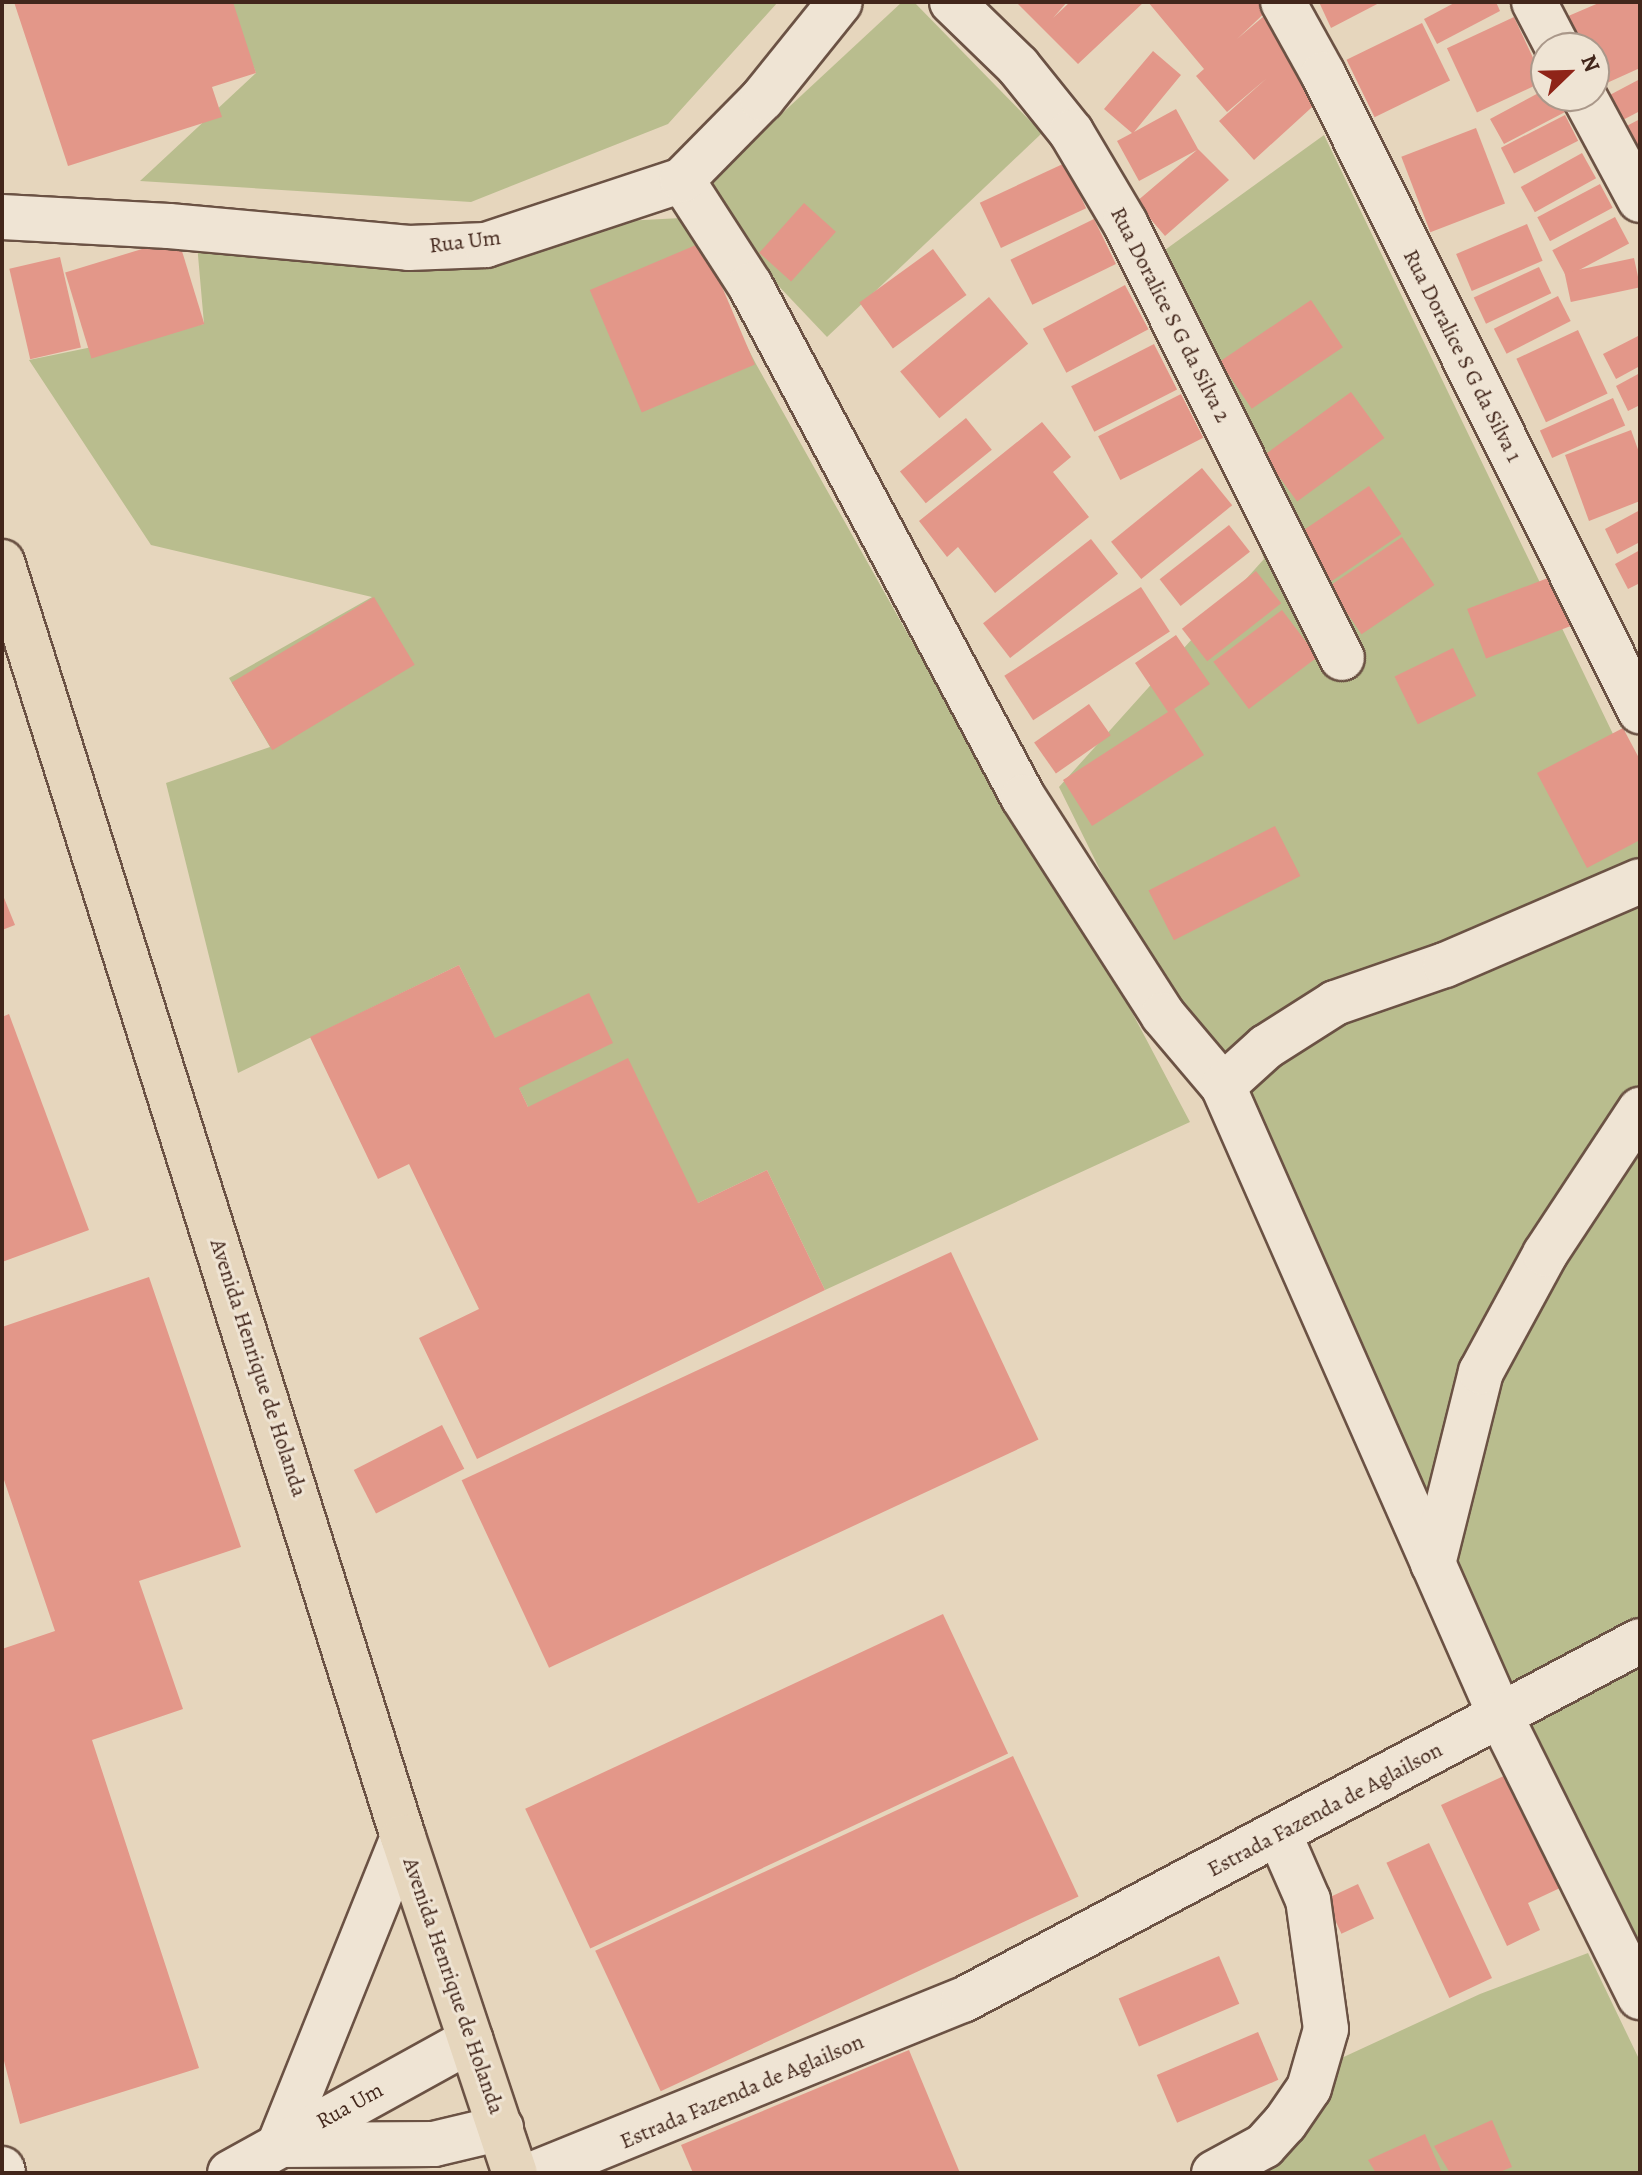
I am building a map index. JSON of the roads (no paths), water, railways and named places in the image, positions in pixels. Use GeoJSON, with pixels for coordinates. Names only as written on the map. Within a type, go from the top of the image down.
{"type":"FeatureCollection","features":[{"type":"Feature","properties":{"kind":"main road","name":"Avenida Henrique de Holanda"},"geometry":{"type":"LineString","coordinates":[[2,562],[403,1837],[515,2173]]}},
{"type":"Feature","properties":{"kind":"street","name":"Rua Um"},"geometry":{"type":"LineString","coordinates":[[2,217],[169,226],[409,248],[486,245],[682,180],[762,99],[840,2]]}},
{"type":"Feature","properties":{"kind":"street","name":"Rua Doralice S G da Silva 2"},"geometry":{"type":"LineString","coordinates":[[952,2],[1018,66],[1071,132],[1117,210],[1342,658]]}},
{"type":"Feature","properties":{"kind":"street","name":"Rua Doralice S G da Silva 1"},"geometry":{"type":"LineString","coordinates":[[1283,2],[1323,74],[1640,711]]}},
{"type":"Feature","properties":{"kind":"street"},"geometry":{"type":"LineString","coordinates":[[1534,2],[1550,32]]}},
{"type":"Feature","properties":{"kind":"street"},"geometry":{"type":"LineString","coordinates":[[1593,112],[1640,200]]}},
{"type":"Feature","properties":{"kind":"street"},"geometry":{"type":"LineString","coordinates":[[682,180],[750,285],[1023,797],[1163,1015],[1223,1086],[1500,1715],[1640,1997]]}},
{"type":"Feature","properties":{"kind":"street"},"geometry":{"type":"LineString","coordinates":[[1223,1086],[1266,1047],[1335,1003],[1445,965],[1640,881]]}},
{"type":"Feature","properties":{"kind":"street"},"geometry":{"type":"LineString","coordinates":[[1433,1564],[1481,1372],[1545,1254],[1640,1110]]}},
{"type":"Feature","properties":{"kind":"street","name":"Estrada Fazenda de Aglailson"},"geometry":{"type":"LineString","coordinates":[[536,2173],[603,2162],[963,2000],[1280,1836],[1640,1641]]}},
{"type":"Feature","properties":{"kind":"street"},"geometry":{"type":"LineString","coordinates":[[1214,2173],[1264,2146],[1285,2123],[1309,2088],[1326,2029],[1308,1900],[1280,1836]]}},
{"type":"Feature","properties":{"kind":"street"},"geometry":{"type":"LineString","coordinates":[[403,1837],[279,2145],[434,2144],[501,2128]]}},
{"type":"Feature","properties":{"kind":"street","name":"Rua Um"},"geometry":{"type":"LineString","coordinates":[[230,2173],[471,2040]]}}]}
